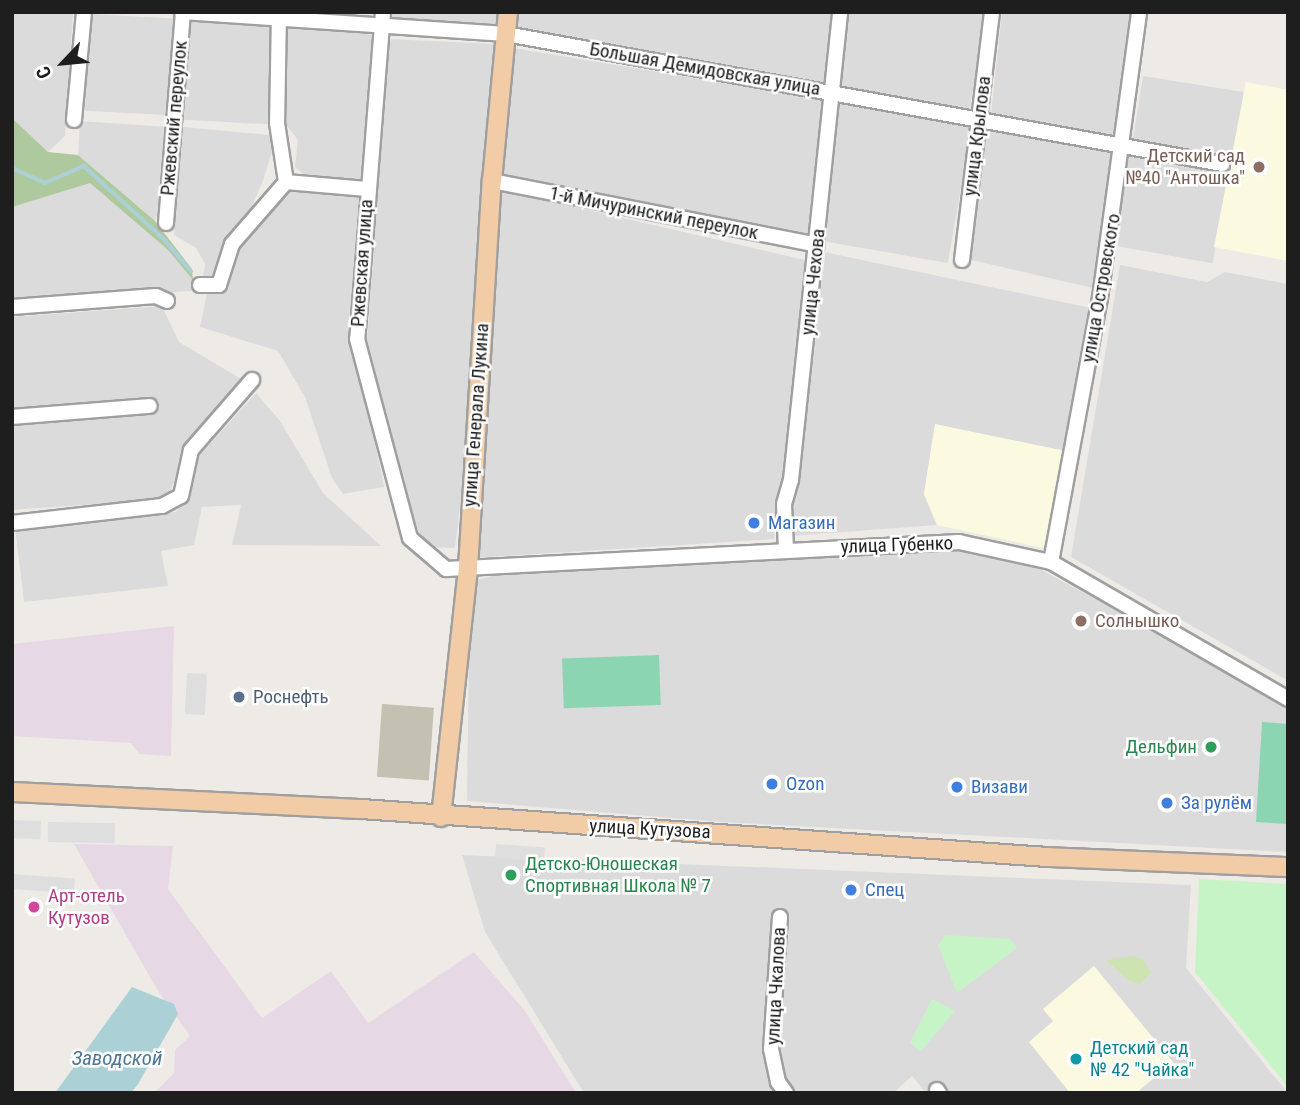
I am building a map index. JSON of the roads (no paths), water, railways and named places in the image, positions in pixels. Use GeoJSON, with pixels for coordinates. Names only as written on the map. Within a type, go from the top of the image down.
{"type":"FeatureCollection","features":[{"type":"Feature","properties":{"kind":"main road","name":"улица Генерала Лукина"},"geometry":{"type":"LineString","coordinates":[[441,817],[468,568],[492,181],[508,12]]}},
{"type":"Feature","properties":{"kind":"main road","name":"улица Кутузова"},"geometry":{"type":"LineString","coordinates":[[12,792],[1047,856],[1288,867]]}},
{"type":"Feature","properties":{"kind":"street"},"geometry":{"type":"LineString","coordinates":[[74,120],[84,12]]}},
{"type":"Feature","properties":{"kind":"street","name":"Большая Демидовская улица"},"geometry":{"type":"LineString","coordinates":[[182,12],[382,19],[506,34],[832,91],[1124,149],[1222,164]]}},
{"type":"Feature","properties":{"kind":"street","name":"Ржевский переулок"},"geometry":{"type":"LineString","coordinates":[[166,223],[182,12]]}},
{"type":"Feature","properties":{"kind":"street","name":"улица Чехова"},"geometry":{"type":"LineString","coordinates":[[786,550],[784,504],[791,480],[840,12]]}},
{"type":"Feature","properties":{"kind":"street","name":"улица Крылова"},"geometry":{"type":"LineString","coordinates":[[962,260],[992,12]]}},
{"type":"Feature","properties":{"kind":"street","name":"улица Островского"},"geometry":{"type":"LineString","coordinates":[[1051,562],[1124,149],[1139,12]]}},
{"type":"Feature","properties":{"kind":"street"},"geometry":{"type":"LineString","coordinates":[[200,285],[219,285],[232,244],[286,182],[277,123],[279,16]]}},
{"type":"Feature","properties":{"kind":"street","name":"Ржевская улица"},"geometry":{"type":"LineString","coordinates":[[382,19],[357,339],[410,537]]}},
{"type":"Feature","properties":{"kind":"street","name":"1-й Мичуринский переулок"},"geometry":{"type":"LineString","coordinates":[[492,181],[817,245]]}},
{"type":"Feature","properties":{"kind":"street"},"geometry":{"type":"LineString","coordinates":[[286,182],[367,189]]}},
{"type":"Feature","properties":{"kind":"street"},"geometry":{"type":"LineString","coordinates":[[12,307],[156,296],[167,301]]}},
{"type":"Feature","properties":{"kind":"street"},"geometry":{"type":"LineString","coordinates":[[12,523],[162,506],[181,496],[191,450],[252,380]]}},
{"type":"Feature","properties":{"kind":"street"},"geometry":{"type":"LineString","coordinates":[[12,416],[150,406]]}},
{"type":"Feature","properties":{"kind":"street","name":"улица Губенко"},"geometry":{"type":"LineString","coordinates":[[410,537],[446,569],[468,568],[482,571],[786,550],[959,542],[1051,562],[1288,699]]}},
{"type":"Feature","properties":{"kind":"street","name":"улица Чкалова"},"geometry":{"type":"LineString","coordinates":[[780,917],[771,1049],[778,1082],[786,1093]]}},
{"type":"Feature","properties":{"kind":"water","name":"Заводской"},"geometry":{"type":"Polygon","coordinates":[[[132,987],[174,1004],[178,1014],[138,1084],[131,1093],[55,1093],[132,987]]]}},
{"type":"Feature","properties":{"kind":"waterway"},"geometry":{"type":"LineString","coordinates":[[12,168],[45,183],[84,166],[164,239],[191,271]]}},
{"type":"Feature","properties":{"kind":"place","name":"Детский сад №40 \"Антошка\""},"geometry":{"type":"Point","coordinates":[1259,167]}},
{"type":"Feature","properties":{"kind":"place","name":"Магазин"},"geometry":{"type":"Point","coordinates":[754,523]}},
{"type":"Feature","properties":{"kind":"place","name":"Солнышко"},"geometry":{"type":"Point","coordinates":[1081,621]}},
{"type":"Feature","properties":{"kind":"place","name":"Роснефть"},"geometry":{"type":"Point","coordinates":[239,697]}},
{"type":"Feature","properties":{"kind":"place","name":"Дельфин"},"geometry":{"type":"Point","coordinates":[1211,747]}},
{"type":"Feature","properties":{"kind":"place","name":"Ozon"},"geometry":{"type":"Point","coordinates":[772,784]}},
{"type":"Feature","properties":{"kind":"place","name":"Визави"},"geometry":{"type":"Point","coordinates":[957,787]}},
{"type":"Feature","properties":{"kind":"place","name":"За рулём"},"geometry":{"type":"Point","coordinates":[1167,803]}},
{"type":"Feature","properties":{"kind":"place","name":"Детско-Юношеская Спортивная Школа № 7"},"geometry":{"type":"Point","coordinates":[511,875]}},
{"type":"Feature","properties":{"kind":"place","name":"Спец"},"geometry":{"type":"Point","coordinates":[851,890]}},
{"type":"Feature","properties":{"kind":"place","name":"Арт-отель Кутузов"},"geometry":{"type":"Point","coordinates":[34,907]}},
{"type":"Feature","properties":{"kind":"place","name":"Детский сад № 42 \"Чайка\""},"geometry":{"type":"Point","coordinates":[1076,1059]}}]}
